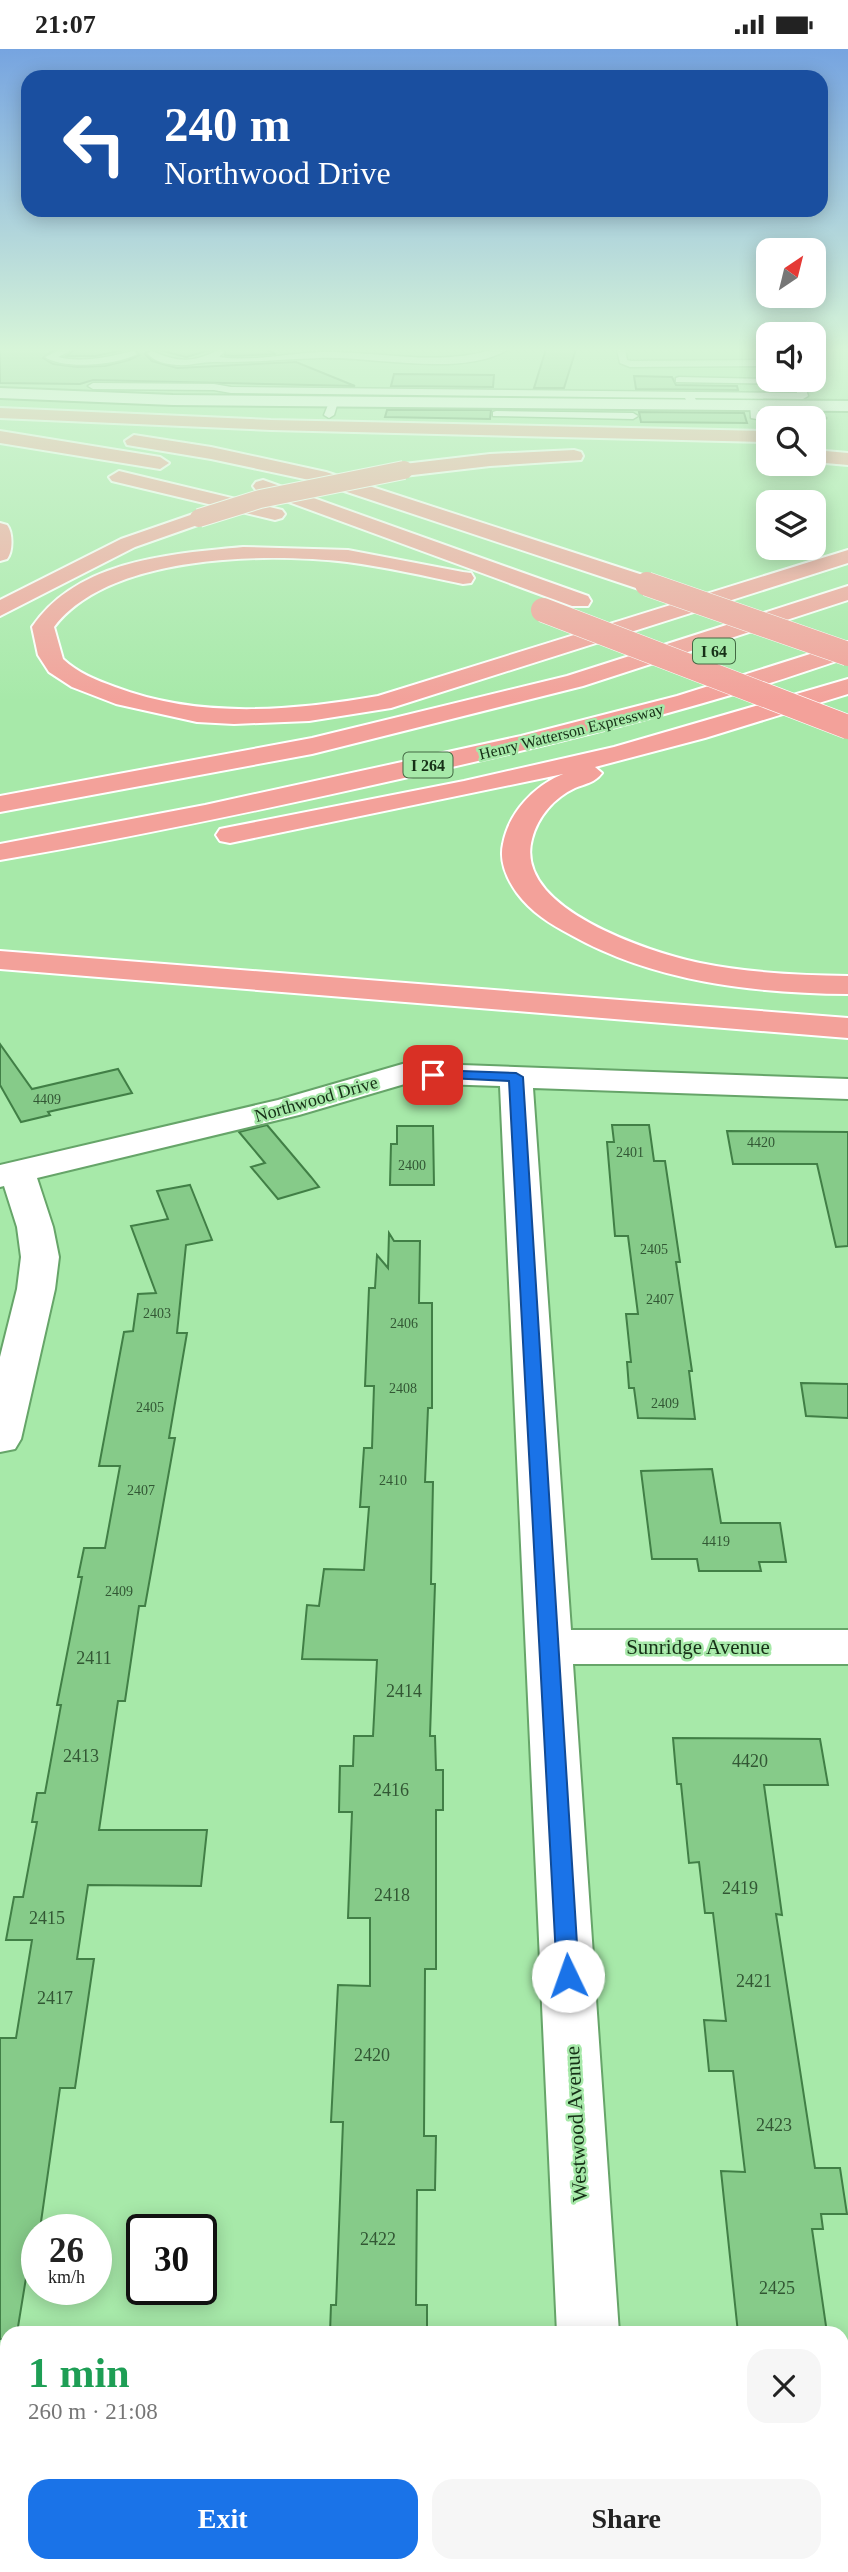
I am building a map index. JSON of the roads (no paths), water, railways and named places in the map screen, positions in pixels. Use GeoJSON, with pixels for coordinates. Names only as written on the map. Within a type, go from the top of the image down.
{"type":"FeatureCollection","features":[{"type":"Feature","properties":{"kind":"highway"},"geometry":{"type":"LineString","coordinates":[[59,467],[144,482],[274,513],[340,533],[848,727]]}},
{"type":"Feature","properties":{"kind":"highway"},"geometry":{"type":"LineString","coordinates":[[172,467],[197,471]]}},
{"type":"Feature","properties":{"kind":"highway","name":"I 64"},"geometry":{"type":"LineString","coordinates":[[276,467],[319,476],[647,584],[848,655]]}},
{"type":"Feature","properties":{"kind":"highway"},"geometry":{"type":"LineString","coordinates":[[0,609],[128,543],[199,518],[271,497],[432,467]]}},
{"type":"Feature","properties":{"kind":"highway","name":"I 64"},"geometry":{"type":"LineString","coordinates":[[246,481],[326,507],[720,653]]}},
{"type":"Feature","properties":{"kind":"highway"},"geometry":{"type":"LineString","coordinates":[[0,529],[0,555]]}},
{"type":"Feature","properties":{"kind":"highway"},"geometry":{"type":"LineString","coordinates":[[463,578],[345,556],[226,554],[163,564],[110,578],[70,598],[43,627],[55,663],[77,680],[110,695],[166,709],[217,716],[332,713],[382,703],[848,556]]}},
{"type":"Feature","properties":{"kind":"highway"},"geometry":{"type":"LineString","coordinates":[[0,804],[312,746],[575,681],[848,593]]}},
{"type":"Feature","properties":{"kind":"highway","name":"I 264"},"geometry":{"type":"LineString","coordinates":[[0,814],[163,785],[322,752],[809,631],[848,617]]}},
{"type":"Feature","properties":{"kind":"highway","name":"Henry Watterson Expressway"},"geometry":{"type":"LineString","coordinates":[[0,852],[132,830],[582,730],[760,681],[848,649]]}},
{"type":"Feature","properties":{"kind":"highway","name":"I 64"},"geometry":{"type":"LineString","coordinates":[[746,663],[848,702]]}},
{"type":"Feature","properties":{"kind":"highway"},"geometry":{"type":"LineString","coordinates":[[0,871],[195,841],[426,798],[635,750],[765,715],[848,687]]}},
{"type":"Feature","properties":{"kind":"highway"},"geometry":{"type":"LineString","coordinates":[[635,750],[550,792],[527,819],[514,847],[519,877],[545,907],[592,937],[659,963],[734,978],[807,985],[848,985]]}},
{"type":"Feature","properties":{"kind":"highway"},"geometry":{"type":"LineString","coordinates":[[0,960],[848,1028]]}},
{"type":"Feature","properties":{"kind":"street","name":"Northwood Drive"},"geometry":{"type":"LineString","coordinates":[[8,1174],[261,1115],[406,1073],[848,1089]]}},
{"type":"Feature","properties":{"kind":"street","name":"Westwood Avenue"},"geometry":{"type":"LineString","coordinates":[[516,1077],[589,2326]]}},
{"type":"Feature","properties":{"kind":"street"},"geometry":{"type":"LineString","coordinates":[[0,1439],[36,1289],[40,1257],[35,1227],[8,1174]]}},
{"type":"Feature","properties":{"kind":"street","name":"Sunridge Avenue"},"geometry":{"type":"LineString","coordinates":[[549,1647],[848,1647]]}}]}
